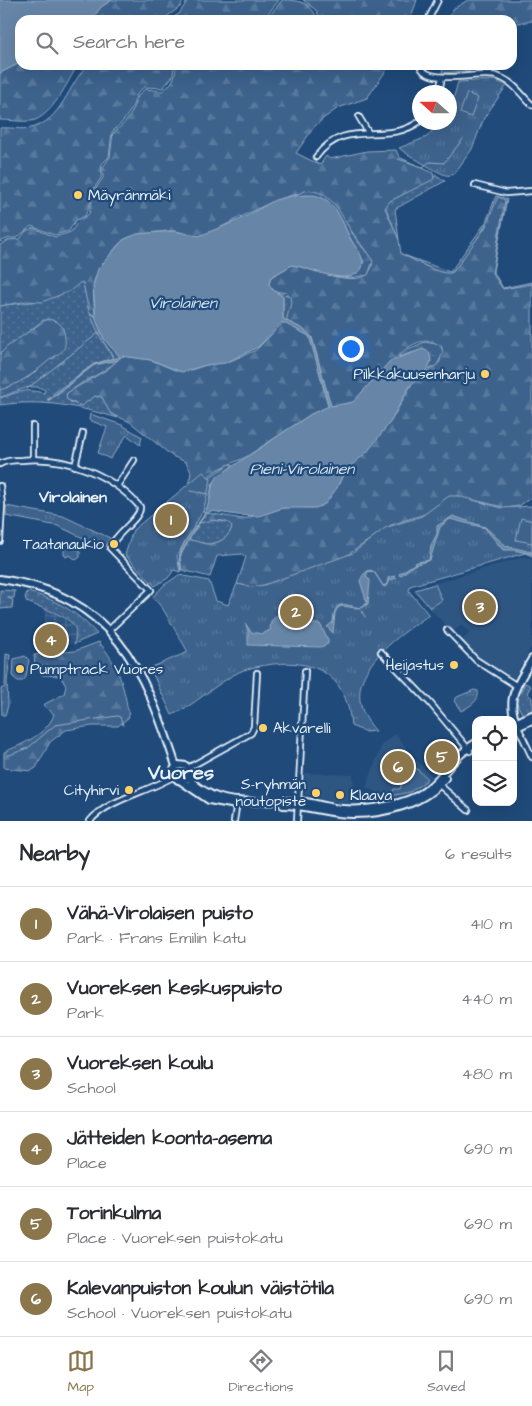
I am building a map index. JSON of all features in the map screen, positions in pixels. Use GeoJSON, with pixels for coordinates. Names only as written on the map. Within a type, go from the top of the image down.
{"type":"FeatureCollection","features":[{"type":"Feature","properties":{"kind":"main road"},"geometry":{"type":"LineString","coordinates":[[0,579],[34,585],[54,592],[84,608],[109,630],[127,653],[144,682],[179,765],[188,768],[189,776],[196,786],[214,796],[237,803]]}},
{"type":"Feature","properties":{"kind":"main road"},"geometry":{"type":"LineString","coordinates":[[513,716],[511,706],[517,686],[532,659]]}},
{"type":"Feature","properties":{"kind":"main road"},"geometry":{"type":"LineString","coordinates":[[517,724],[532,715]]}},
{"type":"Feature","properties":{"kind":"main road"},"geometry":{"type":"LineString","coordinates":[[517,724],[532,720]]}},
{"type":"Feature","properties":{"kind":"main road"},"geometry":{"type":"LineString","coordinates":[[179,765],[174,776],[214,802],[298,804],[342,809],[361,815],[409,799],[437,784],[471,749]]}},
{"type":"Feature","properties":{"kind":"main road"},"geometry":{"type":"LineString","coordinates":[[181,781],[189,776]]}},
{"type":"Feature","properties":{"kind":"street"},"geometry":{"type":"LineString","coordinates":[[430,15],[438,0]]}},
{"type":"Feature","properties":{"kind":"street"},"geometry":{"type":"LineString","coordinates":[[424,70],[426,73],[442,77],[496,76],[515,86],[532,105]]}},
{"type":"Feature","properties":{"kind":"street"},"geometry":{"type":"LineString","coordinates":[[440,85],[442,77]]}},
{"type":"Feature","properties":{"kind":"street"},"geometry":{"type":"LineString","coordinates":[[359,117],[368,132]]}},
{"type":"Feature","properties":{"kind":"street"},"geometry":{"type":"LineString","coordinates":[[316,157],[324,147],[339,137],[368,132],[391,134],[412,125]]}},
{"type":"Feature","properties":{"kind":"street"},"geometry":{"type":"LineString","coordinates":[[475,185],[506,193],[532,191]]}},
{"type":"Feature","properties":{"kind":"street"},"geometry":{"type":"LineString","coordinates":[[33,426],[33,458]]}},
{"type":"Feature","properties":{"kind":"street"},"geometry":{"type":"LineString","coordinates":[[75,466],[83,433]]}},
{"type":"Feature","properties":{"kind":"street"},"geometry":{"type":"LineString","coordinates":[[0,464],[33,458],[75,466],[96,473],[117,486],[141,510],[138,516],[111,543],[110,549],[151,590],[109,630]]}},
{"type":"Feature","properties":{"kind":"street"},"geometry":{"type":"LineString","coordinates":[[117,486],[134,460]]}},
{"type":"Feature","properties":{"kind":"street"},"geometry":{"type":"LineString","coordinates":[[0,486],[2,505],[0,541]]}},
{"type":"Feature","properties":{"kind":"street"},"geometry":{"type":"LineString","coordinates":[[447,630],[476,660],[517,686]]}},
{"type":"Feature","properties":{"kind":"street"},"geometry":{"type":"LineString","coordinates":[[381,652],[471,749]]}},
{"type":"Feature","properties":{"kind":"street"},"geometry":{"type":"LineString","coordinates":[[297,821],[305,671]]}},
{"type":"Feature","properties":{"kind":"street"},"geometry":{"type":"LineString","coordinates":[[188,768],[249,734],[254,726],[257,673]]}},
{"type":"Feature","properties":{"kind":"street"},"geometry":{"type":"LineString","coordinates":[[517,729],[532,757]]}},
{"type":"Feature","properties":{"kind":"street"},"geometry":{"type":"LineString","coordinates":[[90,821],[106,808],[157,786],[174,776]]}},
{"type":"Feature","properties":{"kind":"street"},"geometry":{"type":"LineString","coordinates":[[437,784],[468,810]]}},
{"type":"Feature","properties":{"kind":"street"},"geometry":{"type":"LineString","coordinates":[[234,821],[237,803]]}},
{"type":"Feature","properties":{"kind":"shaded area"},"geometry":{"type":"Polygon","coordinates":[[[524,557],[532,559],[532,646],[514,678],[475,656],[461,641],[470,633],[461,624],[453,633],[412,590],[524,557]]]}},
{"type":"Feature","properties":{"kind":"shaded area"},"geometry":{"type":"Polygon","coordinates":[[[45,608],[73,624],[76,637],[71,644],[46,648],[45,608]]]}},
{"type":"Feature","properties":{"kind":"shaded area"},"geometry":{"type":"Polygon","coordinates":[[[396,734],[414,758],[432,776],[410,793],[382,799],[381,793],[366,788],[382,744],[396,734]]]}},
{"type":"Feature","properties":{"kind":"shaded area"},"geometry":{"type":"Polygon","coordinates":[[[305,773],[353,775],[355,803],[341,803],[305,795],[305,773]]]}},
{"type":"Feature","properties":{"kind":"green space"},"geometry":{"type":"Polygon","coordinates":[[[112,0],[184,0],[180,7],[169,15],[95,15],[101,7],[112,0]]]}},
{"type":"Feature","properties":{"kind":"green space"},"geometry":{"type":"Polygon","coordinates":[[[188,0],[279,0],[267,15],[177,15],[188,0]]]}},
{"type":"Feature","properties":{"kind":"green space"},"geometry":{"type":"Polygon","coordinates":[[[282,0],[304,3],[312,9],[315,15],[270,15],[282,0]]]}},
{"type":"Feature","properties":{"kind":"green space"},"geometry":{"type":"Polygon","coordinates":[[[303,0],[417,0],[412,15],[318,15],[317,11],[303,0]]]}},
{"type":"Feature","properties":{"kind":"green space"},"geometry":{"type":"Polygon","coordinates":[[[468,0],[532,0],[532,21],[517,23],[517,15],[450,15],[453,9],[468,0]]]}},
{"type":"Feature","properties":{"kind":"green space"},"geometry":{"type":"Polygon","coordinates":[[[15,66],[15,70],[75,70],[46,113],[31,121],[0,120],[0,73],[15,66]]]}},
{"type":"Feature","properties":{"kind":"green space"},"geometry":{"type":"Polygon","coordinates":[[[84,70],[174,70],[173,76],[163,88],[144,87],[140,90],[126,117],[112,132],[109,157],[102,164],[101,178],[93,190],[91,202],[85,216],[75,221],[69,231],[55,235],[31,226],[17,238],[9,238],[0,242],[0,128],[27,129],[42,124],[50,118],[64,101],[84,70]]]}},
{"type":"Feature","properties":{"kind":"green space"},"geometry":{"type":"Polygon","coordinates":[[[175,70],[387,70],[367,98],[338,108],[324,118],[314,127],[296,153],[320,165],[326,156],[330,159],[367,151],[396,150],[399,157],[433,173],[434,179],[390,201],[385,208],[399,240],[401,254],[435,270],[448,273],[453,272],[485,228],[497,199],[499,197],[505,200],[492,273],[503,289],[532,284],[532,497],[519,506],[507,508],[470,499],[391,525],[343,558],[264,585],[252,587],[237,584],[246,557],[242,554],[217,556],[210,577],[182,570],[180,557],[189,540],[206,544],[215,543],[223,540],[231,530],[232,526],[225,521],[216,520],[199,523],[207,513],[243,519],[283,508],[321,506],[339,484],[344,472],[371,445],[391,421],[413,382],[440,362],[442,347],[430,341],[417,343],[393,360],[354,402],[331,406],[312,337],[303,329],[286,321],[287,293],[274,291],[269,284],[271,277],[292,265],[334,276],[357,278],[366,276],[371,269],[372,262],[326,196],[313,193],[281,198],[216,230],[199,236],[168,231],[141,234],[125,239],[109,256],[95,278],[93,290],[95,316],[89,311],[83,283],[81,282],[70,291],[42,302],[27,301],[0,306],[0,245],[9,240],[20,239],[26,231],[33,228],[55,237],[71,232],[77,223],[89,214],[94,191],[103,178],[103,167],[110,157],[113,133],[132,112],[137,98],[142,91],[145,89],[162,91],[171,83],[175,70]]]}},
{"type":"Feature","properties":{"kind":"green space"},"geometry":{"type":"Polygon","coordinates":[[[442,70],[471,70],[470,71],[442,73],[442,70]]]}},
{"type":"Feature","properties":{"kind":"green space"},"geometry":{"type":"Polygon","coordinates":[[[493,80],[507,85],[484,118],[472,149],[454,174],[448,175],[422,163],[399,148],[427,137],[433,130],[457,130],[458,82],[493,80]]]}},
{"type":"Feature","properties":{"kind":"green space"},"geometry":{"type":"Polygon","coordinates":[[[467,93],[478,98],[471,117],[460,113],[467,93]]]}},
{"type":"Feature","properties":{"kind":"green space"},"geometry":{"type":"Polygon","coordinates":[[[435,174],[445,181],[395,209],[399,240],[385,206],[390,201],[436,176],[435,174]]]}},
{"type":"Feature","properties":{"kind":"green space"},"geometry":{"type":"Polygon","coordinates":[[[304,191],[314,191],[323,194],[336,206],[358,242],[373,261],[368,275],[350,278],[337,276],[359,272],[364,262],[332,206],[326,200],[318,197],[308,195],[294,196],[304,191]]]}},
{"type":"Feature","properties":{"kind":"green space"},"geometry":{"type":"Polygon","coordinates":[[[496,196],[507,199],[493,271],[503,288],[532,282],[532,284],[503,289],[492,273],[506,202],[488,221],[467,256],[450,274],[438,272],[401,254],[450,272],[486,222],[496,196]]]}},
{"type":"Feature","properties":{"kind":"green space"},"geometry":{"type":"Polygon","coordinates":[[[79,282],[83,283],[89,311],[101,338],[113,358],[94,364],[55,392],[48,401],[94,365],[118,360],[66,394],[70,402],[81,406],[95,396],[100,396],[111,413],[118,418],[88,410],[46,403],[0,405],[0,398],[17,392],[44,393],[45,390],[40,388],[28,387],[0,397],[0,390],[29,377],[50,359],[55,358],[63,329],[56,321],[43,320],[0,354],[0,306],[52,298],[79,282]]]}},
{"type":"Feature","properties":{"kind":"green space"},"geometry":{"type":"Polygon","coordinates":[[[276,292],[290,296],[291,303],[286,321],[283,319],[283,297],[276,292]]]}},
{"type":"Feature","properties":{"kind":"green space"},"geometry":{"type":"Polygon","coordinates":[[[90,314],[95,316],[104,339],[120,355],[120,358],[112,359],[113,356],[101,338],[90,314]]]}},
{"type":"Feature","properties":{"kind":"green space"},"geometry":{"type":"Polygon","coordinates":[[[47,319],[56,321],[62,326],[65,339],[64,349],[25,379],[0,390],[0,354],[8,346],[47,319]]]}},
{"type":"Feature","properties":{"kind":"green space"},"geometry":{"type":"Polygon","coordinates":[[[284,322],[311,337],[328,407],[311,414],[246,457],[219,469],[188,490],[191,472],[186,462],[172,456],[130,422],[110,413],[102,397],[95,396],[81,406],[66,399],[67,393],[108,369],[122,356],[151,360],[177,371],[188,371],[206,365],[228,362],[256,350],[284,322]]]}},
{"type":"Feature","properties":{"kind":"green space"},"geometry":{"type":"Polygon","coordinates":[[[425,342],[441,345],[443,353],[437,365],[423,373],[431,362],[428,351],[421,350],[398,357],[408,349],[425,342]]]}},
{"type":"Feature","properties":{"kind":"green space"},"geometry":{"type":"Polygon","coordinates":[[[90,414],[122,425],[142,437],[140,445],[127,435],[110,459],[98,453],[107,427],[89,420],[90,414]]]}},
{"type":"Feature","properties":{"kind":"green space"},"geometry":{"type":"Polygon","coordinates":[[[229,464],[233,465],[212,484],[209,505],[204,513],[199,505],[207,479],[229,464]]]}},
{"type":"Feature","properties":{"kind":"green space"},"geometry":{"type":"Polygon","coordinates":[[[203,472],[211,479],[203,511],[177,556],[180,572],[174,570],[168,578],[155,586],[125,555],[133,530],[203,472]]]}},
{"type":"Feature","properties":{"kind":"green space"},"geometry":{"type":"Polygon","coordinates":[[[449,496],[458,496],[502,508],[532,506],[532,556],[525,553],[410,586],[409,591],[429,615],[384,650],[371,664],[363,679],[360,696],[364,713],[376,731],[366,732],[351,726],[349,709],[344,695],[328,675],[304,665],[289,663],[260,666],[239,672],[172,715],[150,668],[188,652],[163,609],[153,597],[164,585],[179,575],[209,581],[216,601],[228,605],[237,584],[252,587],[264,585],[353,553],[385,528],[422,516],[449,496]]]}},
{"type":"Feature","properties":{"kind":"green space"},"geometry":{"type":"Polygon","coordinates":[[[6,506],[63,516],[110,538],[104,548],[58,526],[6,516],[6,506]]]}},
{"type":"Feature","properties":{"kind":"green space"},"geometry":{"type":"Polygon","coordinates":[[[521,518],[532,521],[532,543],[516,540],[521,518]]]}},
{"type":"Feature","properties":{"kind":"green space"},"geometry":{"type":"Polygon","coordinates":[[[208,520],[229,522],[232,526],[229,534],[223,540],[210,544],[189,540],[199,523],[208,520]]]}},
{"type":"Feature","properties":{"kind":"green space"},"geometry":{"type":"Polygon","coordinates":[[[70,545],[80,551],[80,557],[76,560],[70,555],[66,557],[64,555],[64,548],[70,545]]]}},
{"type":"Feature","properties":{"kind":"green space"},"geometry":{"type":"Polygon","coordinates":[[[435,584],[442,600],[430,608],[415,590],[435,584]]]}},
{"type":"Feature","properties":{"kind":"green space"},"geometry":{"type":"Polygon","coordinates":[[[0,590],[15,591],[14,598],[8,598],[13,600],[12,608],[0,609],[0,590]]]}},
{"type":"Feature","properties":{"kind":"green space"},"geometry":{"type":"Polygon","coordinates":[[[27,592],[46,598],[73,612],[97,634],[74,644],[76,632],[72,624],[54,612],[27,602],[25,598],[27,592]]]}},
{"type":"Feature","properties":{"kind":"green space"},"geometry":{"type":"Polygon","coordinates":[[[99,642],[111,659],[120,677],[129,717],[118,726],[92,726],[66,730],[50,742],[36,768],[31,771],[4,768],[4,752],[40,733],[51,721],[54,714],[43,705],[64,694],[66,686],[60,676],[42,675],[35,666],[34,655],[75,651],[99,642]]]}},
{"type":"Feature","properties":{"kind":"green space"},"geometry":{"type":"Polygon","coordinates":[[[6,654],[10,655],[7,682],[8,706],[5,715],[2,715],[1,689],[5,687],[6,654]]]}},
{"type":"Feature","properties":{"kind":"green space","name":"Pumptrack Vuores"},"geometry":{"type":"Polygon","coordinates":[[[25,656],[29,660],[26,677],[23,681],[18,681],[13,677],[14,659],[25,656]]]}},
{"type":"Feature","properties":{"kind":"green space"},"geometry":{"type":"Polygon","coordinates":[[[525,683],[531,686],[527,693],[532,698],[532,713],[522,714],[516,701],[525,683]]]}},
{"type":"Feature","properties":{"kind":"green space"},"geometry":{"type":"Polygon","coordinates":[[[474,690],[478,691],[476,700],[461,711],[454,701],[457,697],[474,690]]]}},
{"type":"Feature","properties":{"kind":"green space"},"geometry":{"type":"Polygon","coordinates":[[[408,761],[426,777],[426,781],[410,792],[391,796],[394,789],[400,789],[402,770],[408,761]]]}},
{"type":"Feature","properties":{"kind":"water"},"geometry":{"type":"Polygon","coordinates":[[[0,0],[112,0],[101,7],[95,15],[15,15],[15,66],[0,73],[0,0]]]}},
{"type":"Feature","properties":{"kind":"water","name":"Virolainen"},"geometry":{"type":"Polygon","coordinates":[[[313,195],[321,197],[333,206],[358,250],[363,264],[362,268],[356,274],[348,277],[339,277],[292,265],[271,277],[269,284],[272,289],[283,297],[283,319],[303,329],[311,336],[331,406],[353,402],[390,361],[423,349],[429,352],[431,360],[429,367],[409,387],[391,421],[368,451],[344,472],[337,488],[325,504],[316,508],[283,508],[259,516],[211,511],[204,515],[182,551],[180,557],[181,571],[179,561],[180,551],[188,536],[200,521],[218,476],[311,414],[329,406],[309,336],[282,322],[258,347],[225,363],[206,365],[182,372],[151,360],[122,356],[118,360],[94,365],[51,399],[47,400],[94,364],[120,357],[104,339],[96,320],[93,286],[98,269],[123,240],[137,234],[174,231],[199,236],[239,220],[275,200],[291,196],[313,195]]]}},
{"type":"Feature","properties":{"kind":"water"},"geometry":{"type":"Polygon","coordinates":[[[453,516],[485,527],[506,546],[532,552],[532,554],[503,550],[485,528],[450,519],[440,527],[430,560],[414,565],[400,576],[399,574],[417,562],[429,560],[431,545],[437,534],[437,526],[453,516]]]}},
{"type":"Feature","properties":{"kind":"water"},"geometry":{"type":"Polygon","coordinates":[[[367,571],[366,577],[370,580],[368,604],[360,608],[367,603],[360,581],[367,571]]]}},
{"type":"Feature","properties":{"kind":"water"},"geometry":{"type":"Polygon","coordinates":[[[395,576],[397,578],[390,580],[388,585],[383,586],[387,584],[388,578],[395,576]]]}},
{"type":"Feature","properties":{"kind":"water"},"geometry":{"type":"Polygon","coordinates":[[[344,605],[360,608],[338,607],[335,613],[333,633],[327,627],[333,622],[334,615],[338,606],[344,605]]]}},
{"type":"Feature","properties":{"kind":"water"},"geometry":{"type":"Polygon","coordinates":[[[278,615],[304,628],[309,624],[320,624],[328,644],[321,647],[248,645],[248,630],[245,623],[251,632],[262,634],[270,630],[271,621],[278,615]]]}},
{"type":"Feature","properties":{"kind":"waterway"},"geometry":{"type":"LineString","coordinates":[[398,159],[423,167],[429,162],[444,163],[463,139]]}},
{"type":"Feature","properties":{"kind":"waterway"},"geometry":{"type":"LineString","coordinates":[[27,389],[101,331]]}},
{"type":"Feature","properties":{"kind":"waterway"},"geometry":{"type":"LineString","coordinates":[[190,491],[209,494]]}},
{"type":"Feature","properties":{"kind":"waterway"},"geometry":{"type":"LineString","coordinates":[[360,608],[365,617]]}},
{"type":"Feature","properties":{"kind":"waterway"},"geometry":{"type":"LineString","coordinates":[[7,756],[28,748],[55,725],[117,716],[120,717],[123,725]]}},
{"type":"Feature","properties":{"kind":"place","name":"Mäyränmäki"},"geometry":{"type":"Point","coordinates":[78,195]}},
{"type":"Feature","properties":{"kind":"place","name":"Pilkkakuusenharju"},"geometry":{"type":"Point","coordinates":[485,374]}},
{"type":"Feature","properties":{"kind":"place","name":"Vähä-Virolaisen puisto"},"geometry":{"type":"Point","coordinates":[171,520]}},
{"type":"Feature","properties":{"kind":"place","name":"Taatanaukio"},"geometry":{"type":"Point","coordinates":[114,544]}},
{"type":"Feature","properties":{"kind":"place","name":"Vuoreksen koulu"},"geometry":{"type":"Point","coordinates":[480,607]}},
{"type":"Feature","properties":{"kind":"place","name":"Vuoreksen keskuspuisto"},"geometry":{"type":"Point","coordinates":[296,612]}},
{"type":"Feature","properties":{"kind":"place","name":"Jätteiden koonta-asema"},"geometry":{"type":"Point","coordinates":[51,640]}},
{"type":"Feature","properties":{"kind":"place","name":"Heijastus"},"geometry":{"type":"Point","coordinates":[454,665]}},
{"type":"Feature","properties":{"kind":"place","name":"Pumptrack Vuores"},"geometry":{"type":"Point","coordinates":[20,669]}},
{"type":"Feature","properties":{"kind":"place","name":"Akvarelli"},"geometry":{"type":"Point","coordinates":[263,728]}},
{"type":"Feature","properties":{"kind":"place","name":"Torinkulma"},"geometry":{"type":"Point","coordinates":[442,757]}},
{"type":"Feature","properties":{"kind":"place","name":"Kalevanpuiston koulun väistötila"},"geometry":{"type":"Point","coordinates":[398,767]}},
{"type":"Feature","properties":{"kind":"place","name":"Cityhirvi"},"geometry":{"type":"Point","coordinates":[129,790]}},
{"type":"Feature","properties":{"kind":"place","name":"S-ryhmän noutopiste"},"geometry":{"type":"Point","coordinates":[316,793]}},
{"type":"Feature","properties":{"kind":"place","name":"Klaava"},"geometry":{"type":"Point","coordinates":[340,795]}},
{"type":"Feature","properties":{"kind":"district","name":"Virolainen"},"geometry":{"type":"Point","coordinates":[73,496]}},
{"type":"Feature","properties":{"kind":"district","name":"Vuores"},"geometry":{"type":"Point","coordinates":[181,772]}},
{"type":"Feature","properties":{"kind":"water label","name":"Pieni-Virolainen"},"geometry":{"type":"Point","coordinates":[302,468]}}]}
